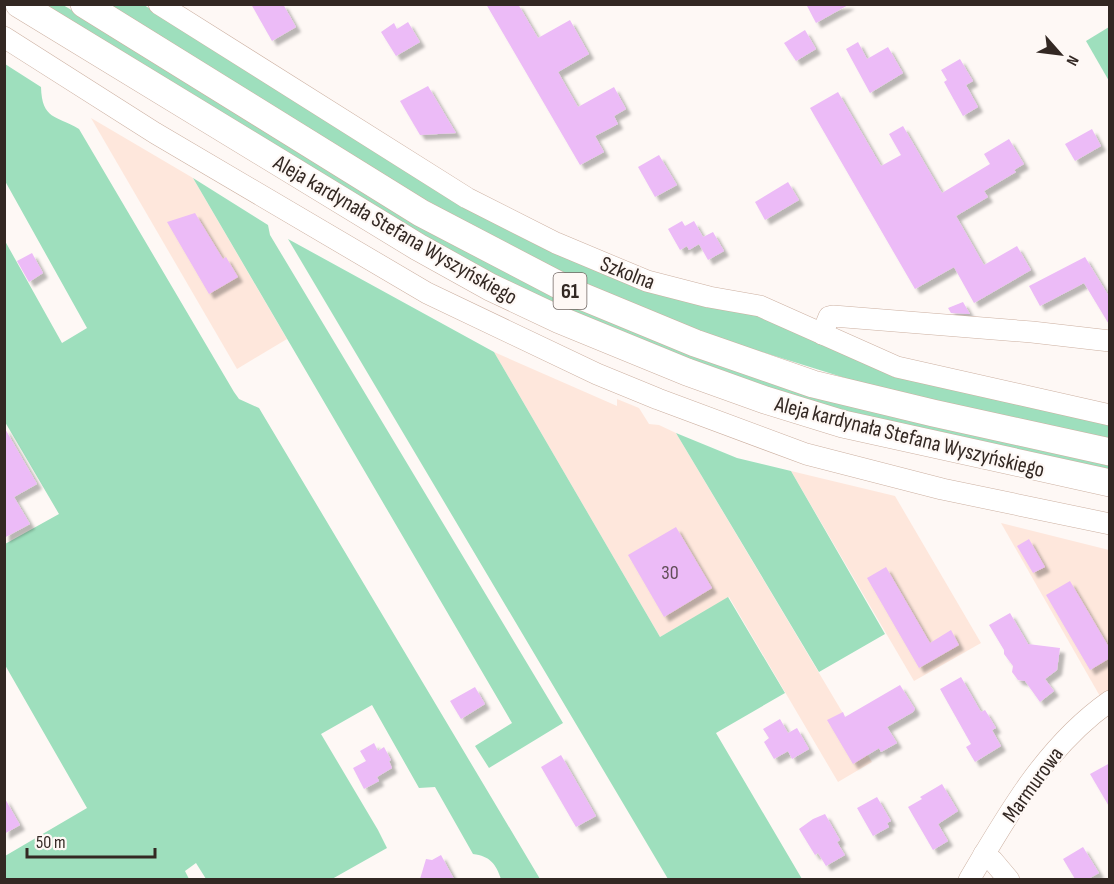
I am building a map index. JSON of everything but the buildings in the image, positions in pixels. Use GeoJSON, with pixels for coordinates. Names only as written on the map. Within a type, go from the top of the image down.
{"type":"FeatureCollection","features":[{"type":"Feature","properties":{"kind":"main road","name":"Aleja kardynała Stefana Wyszyńskiego"},"geometry":{"type":"LineString","coordinates":[[19,4],[418,247],[490,287],[560,321],[687,372],[765,400],[843,424],[1110,483]]}},
{"type":"Feature","properties":{"kind":"main road","name":"Aleja kardynała Stefana Wyszyńskiego"},"geometry":{"type":"LineString","coordinates":[[84,4],[421,213],[574,293],[695,343],[813,384],[1110,452]]}},
{"type":"Feature","properties":{"kind":"street","name":"Szkolna"},"geometry":{"type":"LineString","coordinates":[[159,4],[467,198],[556,243],[647,281],[709,297],[760,306],[897,367],[1110,416]]}},
{"type":"Feature","properties":{"kind":"street"},"geometry":{"type":"LineString","coordinates":[[4,37],[155,133],[427,293],[597,374],[806,454],[942,489],[1110,524]]}},
{"type":"Feature","properties":{"kind":"street"},"geometry":{"type":"LineString","coordinates":[[822,334],[826,321],[833,316],[1032,332],[1110,341]]}},
{"type":"Feature","properties":{"kind":"street","name":"Marmurowa"},"geometry":{"type":"LineString","coordinates":[[969,879],[1028,784],[1058,746],[1107,707]]}},
{"type":"Feature","properties":{"kind":"street"},"geometry":{"type":"LineString","coordinates":[[984,854],[1009,879]]}},
{"type":"Feature","properties":{"kind":"shaded area"},"geometry":{"type":"Polygon","coordinates":[[[91,118],[193,178],[287,339],[237,369],[91,118]]]}},
{"type":"Feature","properties":{"kind":"shaded area"},"geometry":{"type":"Polygon","coordinates":[[[494,352],[617,406],[617,399],[639,408],[649,424],[659,425],[676,433],[872,762],[838,782],[729,597],[660,637],[494,352]]]}},
{"type":"Feature","properties":{"kind":"shaded area"},"geometry":{"type":"Polygon","coordinates":[[[791,471],[895,496],[981,643],[914,681],[791,471]]]}},
{"type":"Feature","properties":{"kind":"shaded area"},"geometry":{"type":"Polygon","coordinates":[[[1001,523],[1109,550],[1109,691],[1101,698],[1001,523]]]}},
{"type":"Feature","properties":{"kind":"green space"},"geometry":{"type":"Polygon","coordinates":[[[39,5],[63,5],[544,289],[1109,464],[1109,475],[828,408],[739,380],[538,298],[379,214],[39,5]]]}},
{"type":"Feature","properties":{"kind":"green space"},"geometry":{"type":"Polygon","coordinates":[[[109,5],[144,5],[283,93],[463,201],[734,309],[1109,423],[1109,440],[890,392],[733,343],[660,317],[561,273],[452,217],[109,5]]]}},
{"type":"Feature","properties":{"kind":"green space"},"geometry":{"type":"Polygon","coordinates":[[[1109,27],[1109,81],[1086,41],[1109,27]]]}},
{"type":"Feature","properties":{"kind":"green space"},"geometry":{"type":"Polygon","coordinates":[[[5,64],[41,87],[47,111],[79,129],[234,392],[239,399],[259,408],[540,879],[501,879],[492,862],[473,854],[435,787],[419,788],[372,705],[321,734],[387,848],[332,879],[206,879],[196,863],[185,871],[189,879],[5,879],[5,856],[87,808],[5,665],[5,544],[59,514],[5,422],[5,241],[62,343],[87,328],[5,181],[5,64]]]}},
{"type":"Feature","properties":{"kind":"green space"},"geometry":{"type":"Polygon","coordinates":[[[193,178],[268,225],[270,235],[563,723],[489,768],[475,746],[512,723],[193,178]]]}},
{"type":"Feature","properties":{"kind":"green space"},"geometry":{"type":"Polygon","coordinates":[[[288,239],[494,352],[660,637],[728,597],[785,693],[716,733],[802,879],[668,879],[288,239]]]}},
{"type":"Feature","properties":{"kind":"green space"},"geometry":{"type":"Polygon","coordinates":[[[676,433],[737,458],[791,471],[885,634],[819,672],[676,433]]]}}]}
